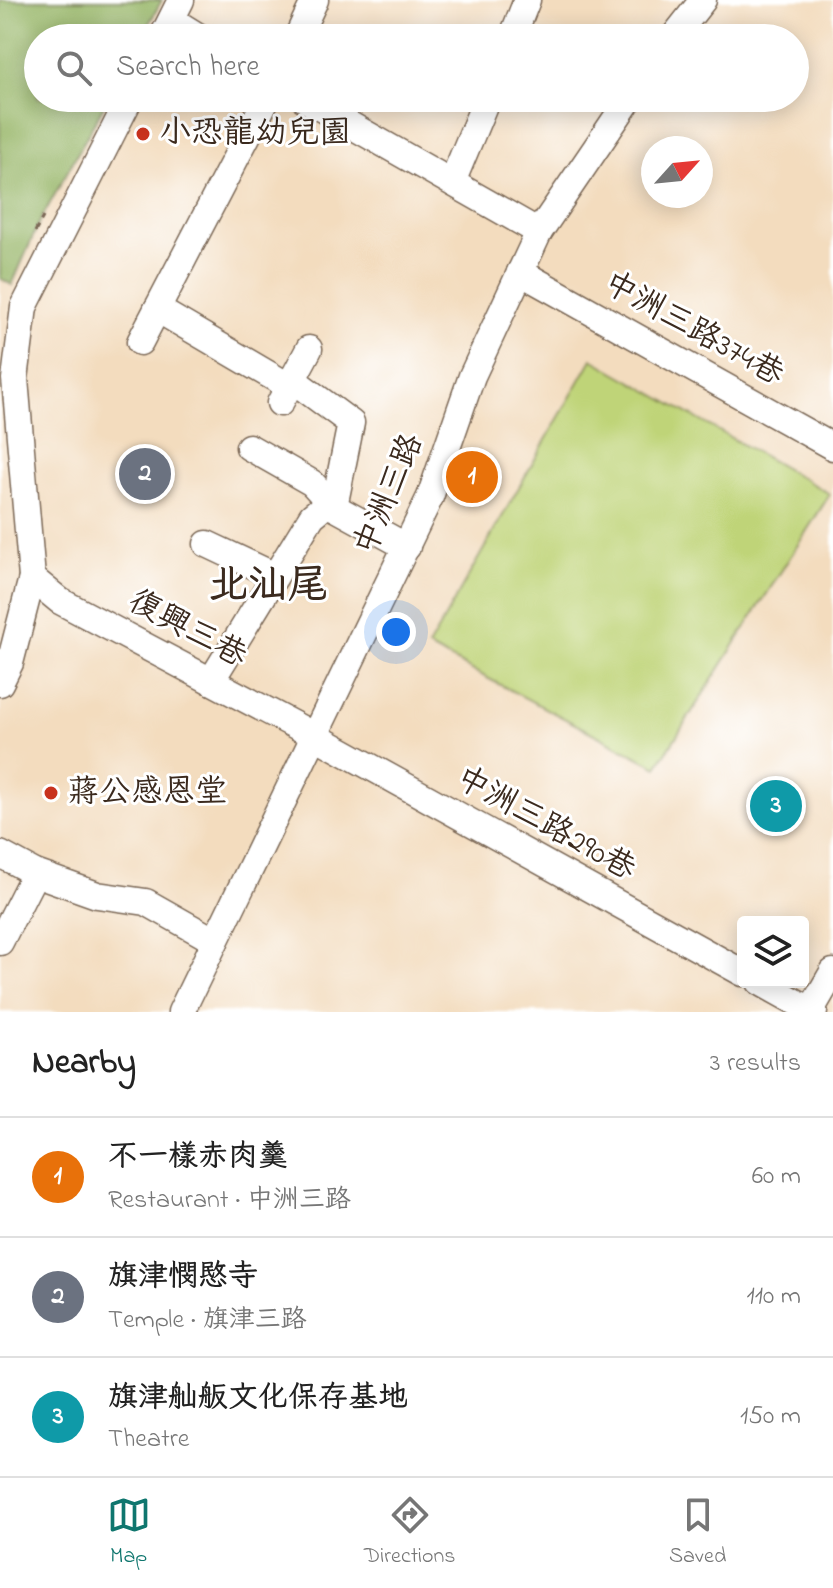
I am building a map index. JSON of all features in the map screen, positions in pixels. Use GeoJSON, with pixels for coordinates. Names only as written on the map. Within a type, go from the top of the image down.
{"type":"FeatureCollection","features":[{"type":"Feature","properties":{"kind":"street"},"geometry":{"type":"LineString","coordinates":[[304,24],[315,0]]}},
{"type":"Feature","properties":{"kind":"street"},"geometry":{"type":"LineString","coordinates":[[518,24],[527,0]]}},
{"type":"Feature","properties":{"kind":"street"},"geometry":{"type":"LineString","coordinates":[[684,24],[703,0]]}},
{"type":"Feature","properties":{"kind":"street"},"geometry":{"type":"LineString","coordinates":[[0,683],[10,663],[32,578],[15,379],[24,307],[123,112]]}},
{"type":"Feature","properties":{"kind":"street"},"geometry":{"type":"LineString","coordinates":[[140,342],[260,112]]}},
{"type":"Feature","properties":{"kind":"street"},"geometry":{"type":"LineString","coordinates":[[329,112],[453,180],[539,232]]}},
{"type":"Feature","properties":{"kind":"street"},"geometry":{"type":"LineString","coordinates":[[453,180],[481,112]]}},
{"type":"Feature","properties":{"kind":"street","name":"中洲三路"},"geometry":{"type":"LineString","coordinates":[[181,1012],[407,547],[446,457],[472,376],[539,232],[620,112]]}},
{"type":"Feature","properties":{"kind":"street","name":"中洲三路374巷"},"geometry":{"type":"LineString","coordinates":[[520,272],[833,447]]}},
{"type":"Feature","properties":{"kind":"street"},"geometry":{"type":"LineString","coordinates":[[157,309],[288,390],[351,423],[331,505],[312,516],[211,681]]}},
{"type":"Feature","properties":{"kind":"street"},"geometry":{"type":"LineString","coordinates":[[288,390],[309,349]]}},
{"type":"Feature","properties":{"kind":"street"},"geometry":{"type":"LineString","coordinates":[[249,447],[312,483],[331,505],[407,547]]}},
{"type":"Feature","properties":{"kind":"street"},"geometry":{"type":"LineString","coordinates":[[207,544],[275,576]]}},
{"type":"Feature","properties":{"kind":"street","name":"復興三巷"},"geometry":{"type":"LineString","coordinates":[[32,578],[60,601],[315,736]]}},
{"type":"Feature","properties":{"kind":"street","name":"中洲三路290巷"},"geometry":{"type":"LineString","coordinates":[[315,736],[737,970]]}},
{"type":"Feature","properties":{"kind":"street"},"geometry":{"type":"LineString","coordinates":[[0,854],[35,873],[97,895],[146,902],[215,941]]}},
{"type":"Feature","properties":{"kind":"street"},"geometry":{"type":"LineString","coordinates":[[0,942],[35,873]]}},
{"type":"Feature","properties":{"kind":"street"},"geometry":{"type":"LineString","coordinates":[[771,988],[812,1011],[833,972]]}},
{"type":"Feature","properties":{"kind":"green space"},"geometry":{"type":"Polygon","coordinates":[[[0,0],[162,0],[149,24],[24,24],[24,112],[100,112],[38,225],[12,285],[0,278],[0,0]]]}},
{"type":"Feature","properties":{"kind":"green space"},"geometry":{"type":"Polygon","coordinates":[[[592,359],[830,494],[657,767],[428,647],[592,359]]]}},
{"type":"Feature","properties":{"kind":"place","name":"小恐龍幼兒園"},"geometry":{"type":"Point","coordinates":[143,134]}},
{"type":"Feature","properties":{"kind":"place","name":"旗津憫愍寺"},"geometry":{"type":"Point","coordinates":[145,474]}},
{"type":"Feature","properties":{"kind":"place","name":"不一樣赤肉羹"},"geometry":{"type":"Point","coordinates":[472,477]}},
{"type":"Feature","properties":{"kind":"place","name":"蔣公感恩堂"},"geometry":{"type":"Point","coordinates":[51,793]}},
{"type":"Feature","properties":{"kind":"place","name":"旗津舢舨文化保存基地"},"geometry":{"type":"Point","coordinates":[776,806]}},
{"type":"Feature","properties":{"kind":"district","name":"北汕尾"},"geometry":{"type":"Point","coordinates":[268,587]}}]}
